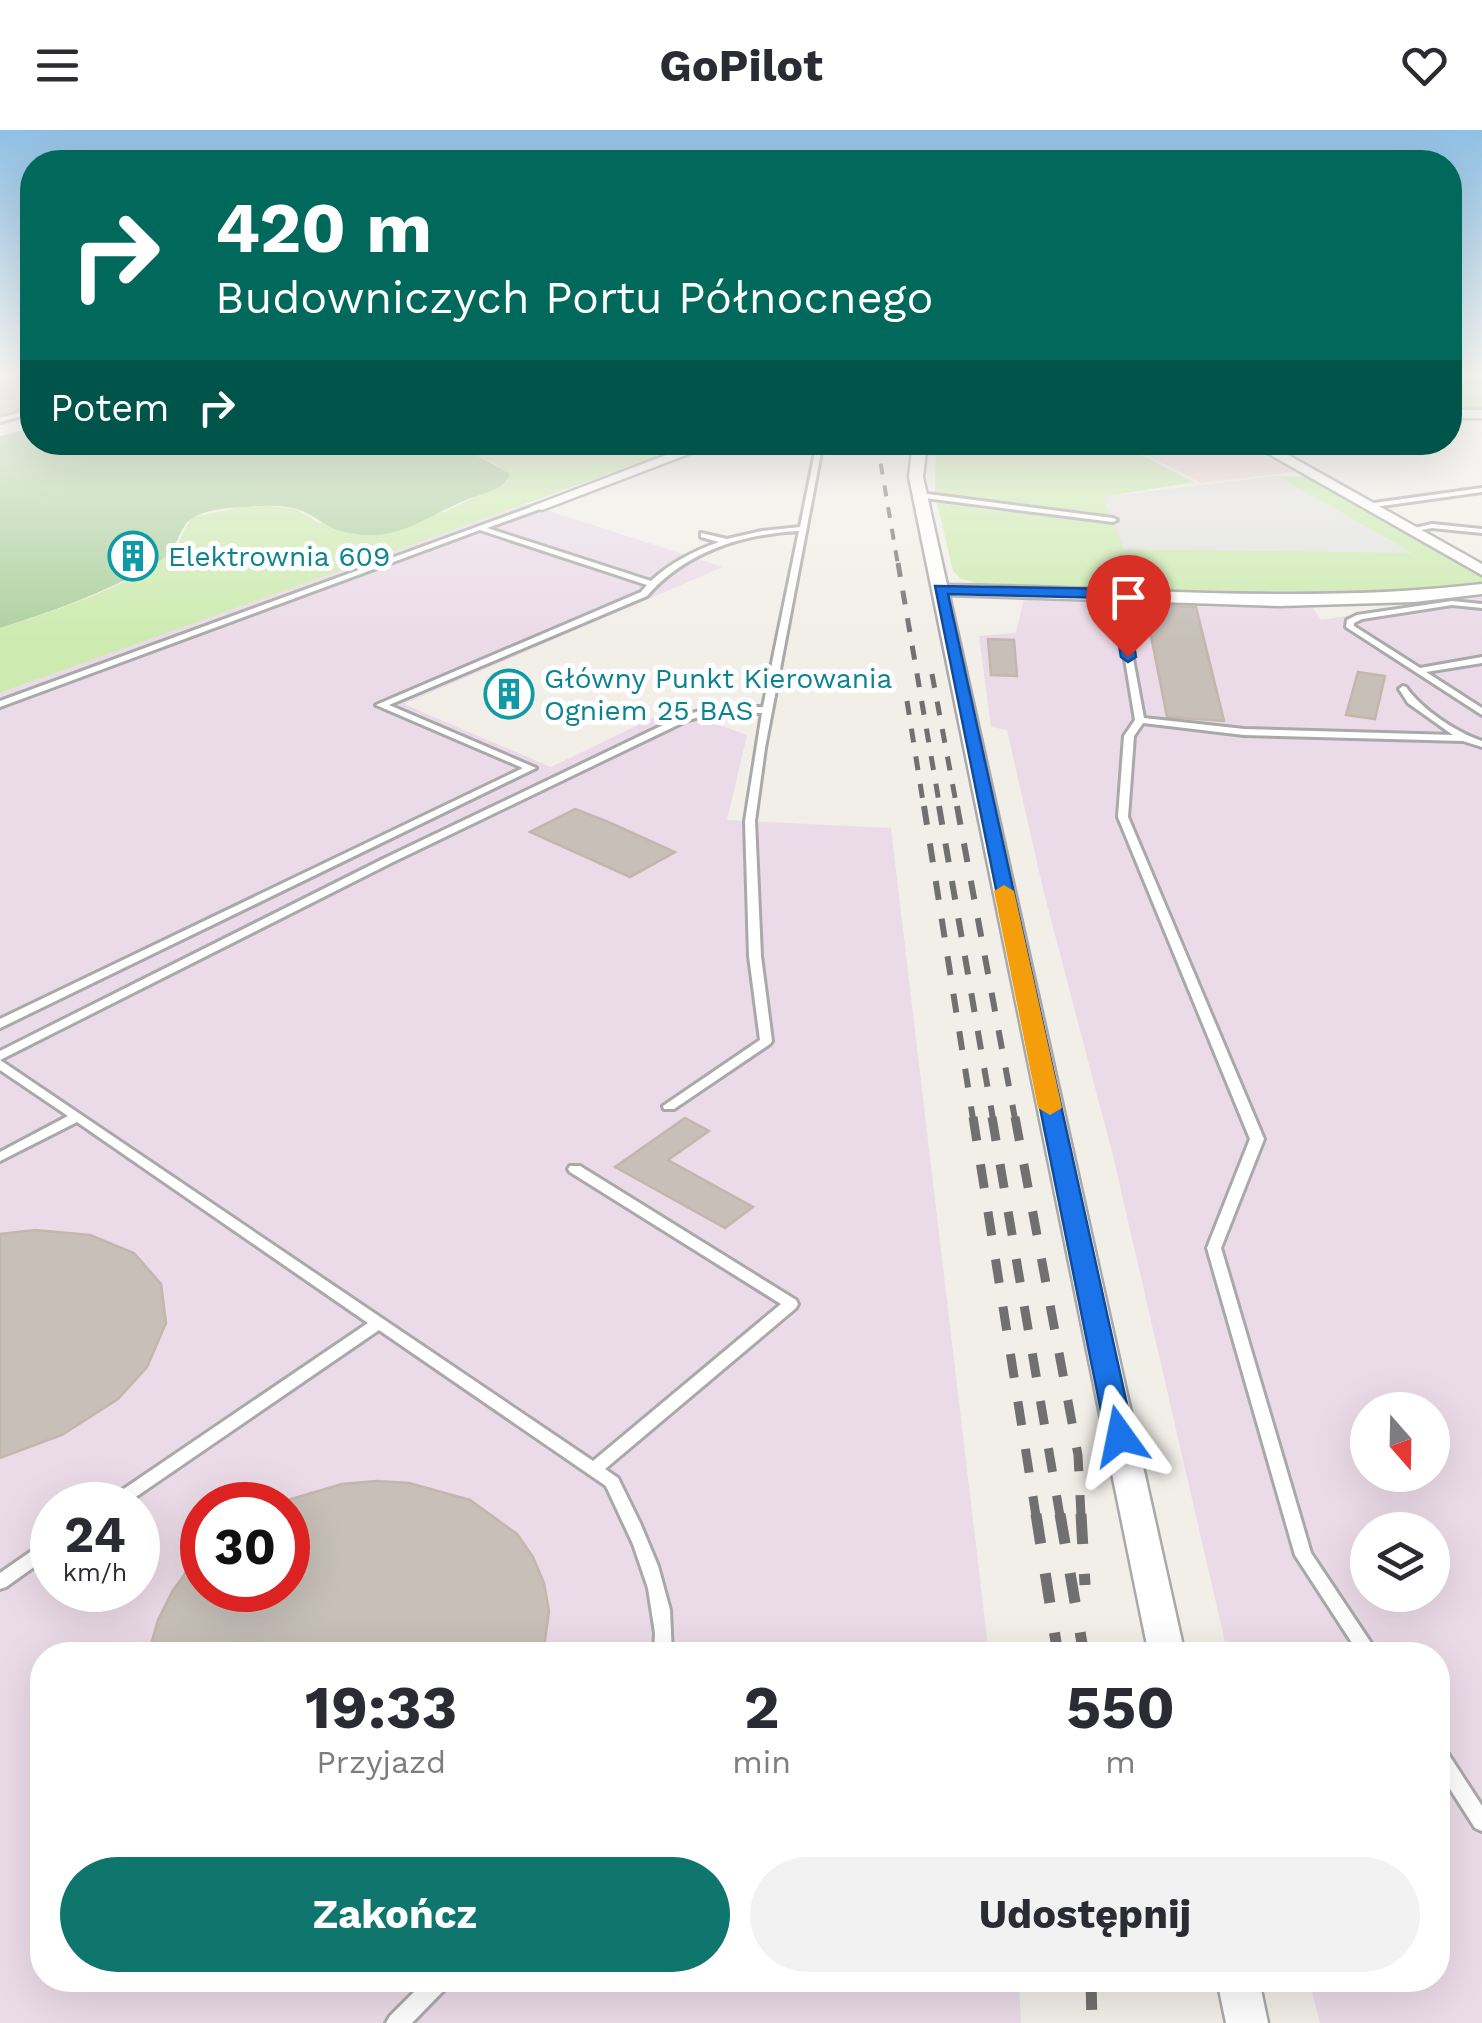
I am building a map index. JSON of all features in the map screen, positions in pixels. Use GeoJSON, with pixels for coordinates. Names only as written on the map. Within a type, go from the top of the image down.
{"type":"FeatureCollection","features":[{"type":"Feature","properties":{"kind":"street"},"geometry":{"type":"LineString","coordinates":[[537,507],[659,462]]}},
{"type":"Feature","properties":{"kind":"street"},"geometry":{"type":"LineString","coordinates":[[918,462],[916,478],[1164,1642]]}},
{"type":"Feature","properties":{"kind":"street"},"geometry":{"type":"LineString","coordinates":[[1291,462],[1482,570]]}},
{"type":"Feature","properties":{"kind":"street"},"geometry":{"type":"LineString","coordinates":[[940,590],[1306,603],[1410,600],[1482,589]]}},
{"type":"Feature","properties":{"kind":"street"},"geometry":{"type":"LineString","coordinates":[[1241,1992],[1247,2023]]}},
{"type":"Feature","properties":{"kind":"lane"},"geometry":{"type":"LineString","coordinates":[[669,1106],[766,1040],[755,956],[750,821],[816,462]]}},
{"type":"Feature","properties":{"kind":"lane"},"geometry":{"type":"LineString","coordinates":[[1367,506],[1482,490]]}},
{"type":"Feature","properties":{"kind":"lane"},"geometry":{"type":"LineString","coordinates":[[920,495],[1113,520]]}},
{"type":"Feature","properties":{"kind":"lane"},"geometry":{"type":"LineString","coordinates":[[0,704],[537,507]]}},
{"type":"Feature","properties":{"kind":"lane"},"geometry":{"type":"LineString","coordinates":[[1410,530],[1446,527],[1482,531]]}},
{"type":"Feature","properties":{"kind":"lane"},"geometry":{"type":"LineString","coordinates":[[480,528],[651,584]]}},
{"type":"Feature","properties":{"kind":"lane"},"geometry":{"type":"LineString","coordinates":[[0,1024],[531,768],[382,705],[644,594],[651,584],[692,557],[773,528],[803,528]]}},
{"type":"Feature","properties":{"kind":"lane"},"geometry":{"type":"LineString","coordinates":[[704,535],[728,542]]}},
{"type":"Feature","properties":{"kind":"lane"},"geometry":{"type":"LineString","coordinates":[[1117,594],[1140,720],[1129,736],[1123,817],[1257,1139],[1214,1248],[1303,1555],[1361,1642]]}},
{"type":"Feature","properties":{"kind":"lane"},"geometry":{"type":"LineString","coordinates":[[1482,606],[1452,603],[1360,617],[1350,622],[1350,627],[1482,712]]}},
{"type":"Feature","properties":{"kind":"lane"},"geometry":{"type":"LineString","coordinates":[[1418,671],[1482,660]]}},
{"type":"Feature","properties":{"kind":"lane"},"geometry":{"type":"LineString","coordinates":[[1403,689],[1411,702],[1464,738],[1482,744]]}},
{"type":"Feature","properties":{"kind":"lane"},"geometry":{"type":"LineString","coordinates":[[0,1056],[387,861],[692,715],[724,709],[768,710]]}},
{"type":"Feature","properties":{"kind":"lane"},"geometry":{"type":"LineString","coordinates":[[1140,720],[1244,732],[1464,738]]}},
{"type":"Feature","properties":{"kind":"lane"},"geometry":{"type":"LineString","coordinates":[[0,1064],[612,1482],[644,1546],[666,1632],[664,1642]]}},
{"type":"Feature","properties":{"kind":"lane"},"geometry":{"type":"LineString","coordinates":[[0,1158],[76,1117]]}},
{"type":"Feature","properties":{"kind":"lane"},"geometry":{"type":"LineString","coordinates":[[575,1169],[790,1304],[594,1470]]}},
{"type":"Feature","properties":{"kind":"lane"},"geometry":{"type":"LineString","coordinates":[[146,1482],[378,1323]]}},
{"type":"Feature","properties":{"kind":"lane"},"geometry":{"type":"LineString","coordinates":[[0,1582],[30,1561]]}},
{"type":"Feature","properties":{"kind":"lane"},"geometry":{"type":"LineString","coordinates":[[1450,1773],[1482,1822]]}},
{"type":"Feature","properties":{"kind":"lane"},"geometry":{"type":"LineString","coordinates":[[397,2023],[428,1992]]}},
{"type":"Feature","properties":{"kind":"shaded area"},"geometry":{"type":"Polygon","coordinates":[[[1161,462],[1276,462],[1294,472],[1201,483],[1161,462]]]}},
{"type":"Feature","properties":{"kind":"shaded area"},"geometry":{"type":"Polygon","coordinates":[[[1277,476],[1412,553],[1124,549],[1103,497],[1277,476]]]}},
{"type":"Feature","properties":{"kind":"shaded area"},"geometry":{"type":"Polygon","coordinates":[[[524,503],[723,567],[404,704],[551,767],[673,708],[747,735],[727,820],[891,828],[987,1642],[30,1642],[30,1992],[1020,1992],[1021,2023],[0,2023],[0,693],[524,503]]]}},
{"type":"Feature","properties":{"kind":"shaded area"},"geometry":{"type":"Polygon","coordinates":[[[1482,595],[1482,2023],[1320,2023],[1312,1992],[1450,1992],[1450,1642],[1225,1642],[1113,1156],[1043,889],[1007,730],[991,727],[979,636],[1016,633],[1024,599],[1313,608],[1321,620],[1482,595]]]}},
{"type":"Feature","properties":{"kind":"green space"},"geometry":{"type":"Polygon","coordinates":[[[0,462],[489,462],[510,474],[491,491],[408,527],[379,535],[344,532],[284,506],[236,507],[205,513],[186,524],[172,550],[155,564],[79,600],[0,628],[0,462]]]}},
{"type":"Feature","properties":{"kind":"green space"},"geometry":{"type":"Polygon","coordinates":[[[491,462],[640,462],[0,693],[0,628],[92,596],[139,574],[173,550],[193,517],[241,507],[270,506],[296,509],[319,523],[445,512],[508,480],[491,462]]]}},
{"type":"Feature","properties":{"kind":"green space"},"geometry":{"type":"Polygon","coordinates":[[[936,462],[1155,462],[1194,482],[1104,497],[1111,515],[935,492],[936,462]]]}},
{"type":"Feature","properties":{"kind":"green space"},"geometry":{"type":"Polygon","coordinates":[[[1277,476],[1308,477],[1482,576],[1482,585],[1335,599],[977,583],[961,579],[953,571],[937,503],[1115,525],[1125,549],[1410,552],[1277,476]]]}},
{"type":"Feature","properties":{"kind":"building"},"geometry":{"type":"Polygon","coordinates":[[[1145,605],[1196,607],[1224,721],[1167,717],[1145,605]]]}},
{"type":"Feature","properties":{"kind":"building"},"geometry":{"type":"Polygon","coordinates":[[[988,639],[1014,640],[1017,676],[991,675],[988,639]]]}},
{"type":"Feature","properties":{"kind":"building"},"geometry":{"type":"Polygon","coordinates":[[[1358,672],[1385,676],[1375,719],[1346,715],[1358,672]]]}},
{"type":"Feature","properties":{"kind":"building"},"geometry":{"type":"Polygon","coordinates":[[[575,809],[675,852],[630,877],[530,832],[575,809]]]}},
{"type":"Feature","properties":{"kind":"building"},"geometry":{"type":"Polygon","coordinates":[[[685,1118],[709,1131],[668,1160],[753,1207],[725,1228],[615,1167],[685,1118]]]}},
{"type":"Feature","properties":{"kind":"building"},"geometry":{"type":"Polygon","coordinates":[[[35,1230],[90,1235],[134,1253],[161,1284],[166,1323],[147,1367],[118,1399],[62,1435],[0,1458],[0,1234],[35,1230]]]}},
{"type":"Feature","properties":{"kind":"building"},"geometry":{"type":"Polygon","coordinates":[[[376,1481],[409,1483],[470,1500],[517,1534],[533,1557],[544,1583],[549,1611],[545,1642],[152,1642],[158,1620],[180,1581],[180,1612],[310,1612],[310,1493],[342,1484],[376,1481]]]}},
{"type":"Feature","properties":{"kind":"railway"},"geometry":{"type":"LineString","coordinates":[[880,462],[898,565]]}},
{"type":"Feature","properties":{"kind":"railway"},"geometry":{"type":"LineString","coordinates":[[898,563],[940,808]]}},
{"type":"Feature","properties":{"kind":"railway"},"geometry":{"type":"LineString","coordinates":[[932,674],[957,808]]}},
{"type":"Feature","properties":{"kind":"railway"},"geometry":{"type":"LineString","coordinates":[[907,701],[924,808]]}},
{"type":"Feature","properties":{"kind":"railway"},"geometry":{"type":"LineString","coordinates":[[924,806],[973,1119]]}},
{"type":"Feature","properties":{"kind":"railway"},"geometry":{"type":"LineString","coordinates":[[939,806],[993,1119]]}},
{"type":"Feature","properties":{"kind":"railway"},"geometry":{"type":"LineString","coordinates":[[957,806],[1015,1119]]}},
{"type":"Feature","properties":{"kind":"railway"},"geometry":{"type":"LineString","coordinates":[[973,1117],[1036,1516]]}},
{"type":"Feature","properties":{"kind":"railway"},"geometry":{"type":"LineString","coordinates":[[992,1117],[1060,1516]]}},
{"type":"Feature","properties":{"kind":"railway"},"geometry":{"type":"LineString","coordinates":[[1015,1117],[1078,1455],[1081,1516]]}},
{"type":"Feature","properties":{"kind":"railway"},"geometry":{"type":"LineString","coordinates":[[1036,1514],[1056,1642]]}},
{"type":"Feature","properties":{"kind":"railway"},"geometry":{"type":"LineString","coordinates":[[1060,1514],[1082,1642]]}},
{"type":"Feature","properties":{"kind":"railway"},"geometry":{"type":"LineString","coordinates":[[1081,1514],[1085,1585]]}},
{"type":"Feature","properties":{"kind":"railway"},"geometry":{"type":"LineString","coordinates":[[1091,1992],[1092,2023]]}},
{"type":"Feature","properties":{"kind":"slow traffic"},"geometry":{"type":"LineString","coordinates":[[1004,891],[1050,1108]]}},
{"type":"Feature","properties":{"kind":"place","name":"Elektrownia 609"},"geometry":{"type":"Point","coordinates":[133,556]}},
{"type":"Feature","properties":{"kind":"place","name":"Główny Punkt Kierowania Ogniem 25 BAS"},"geometry":{"type":"Point","coordinates":[509,694]}},
{"type":"Feature","properties":{"kind":"route"},"geometry":{"type":"LineString","coordinates":[[1120,1436],[940,590],[1117,594],[1128,657]]}}]}
